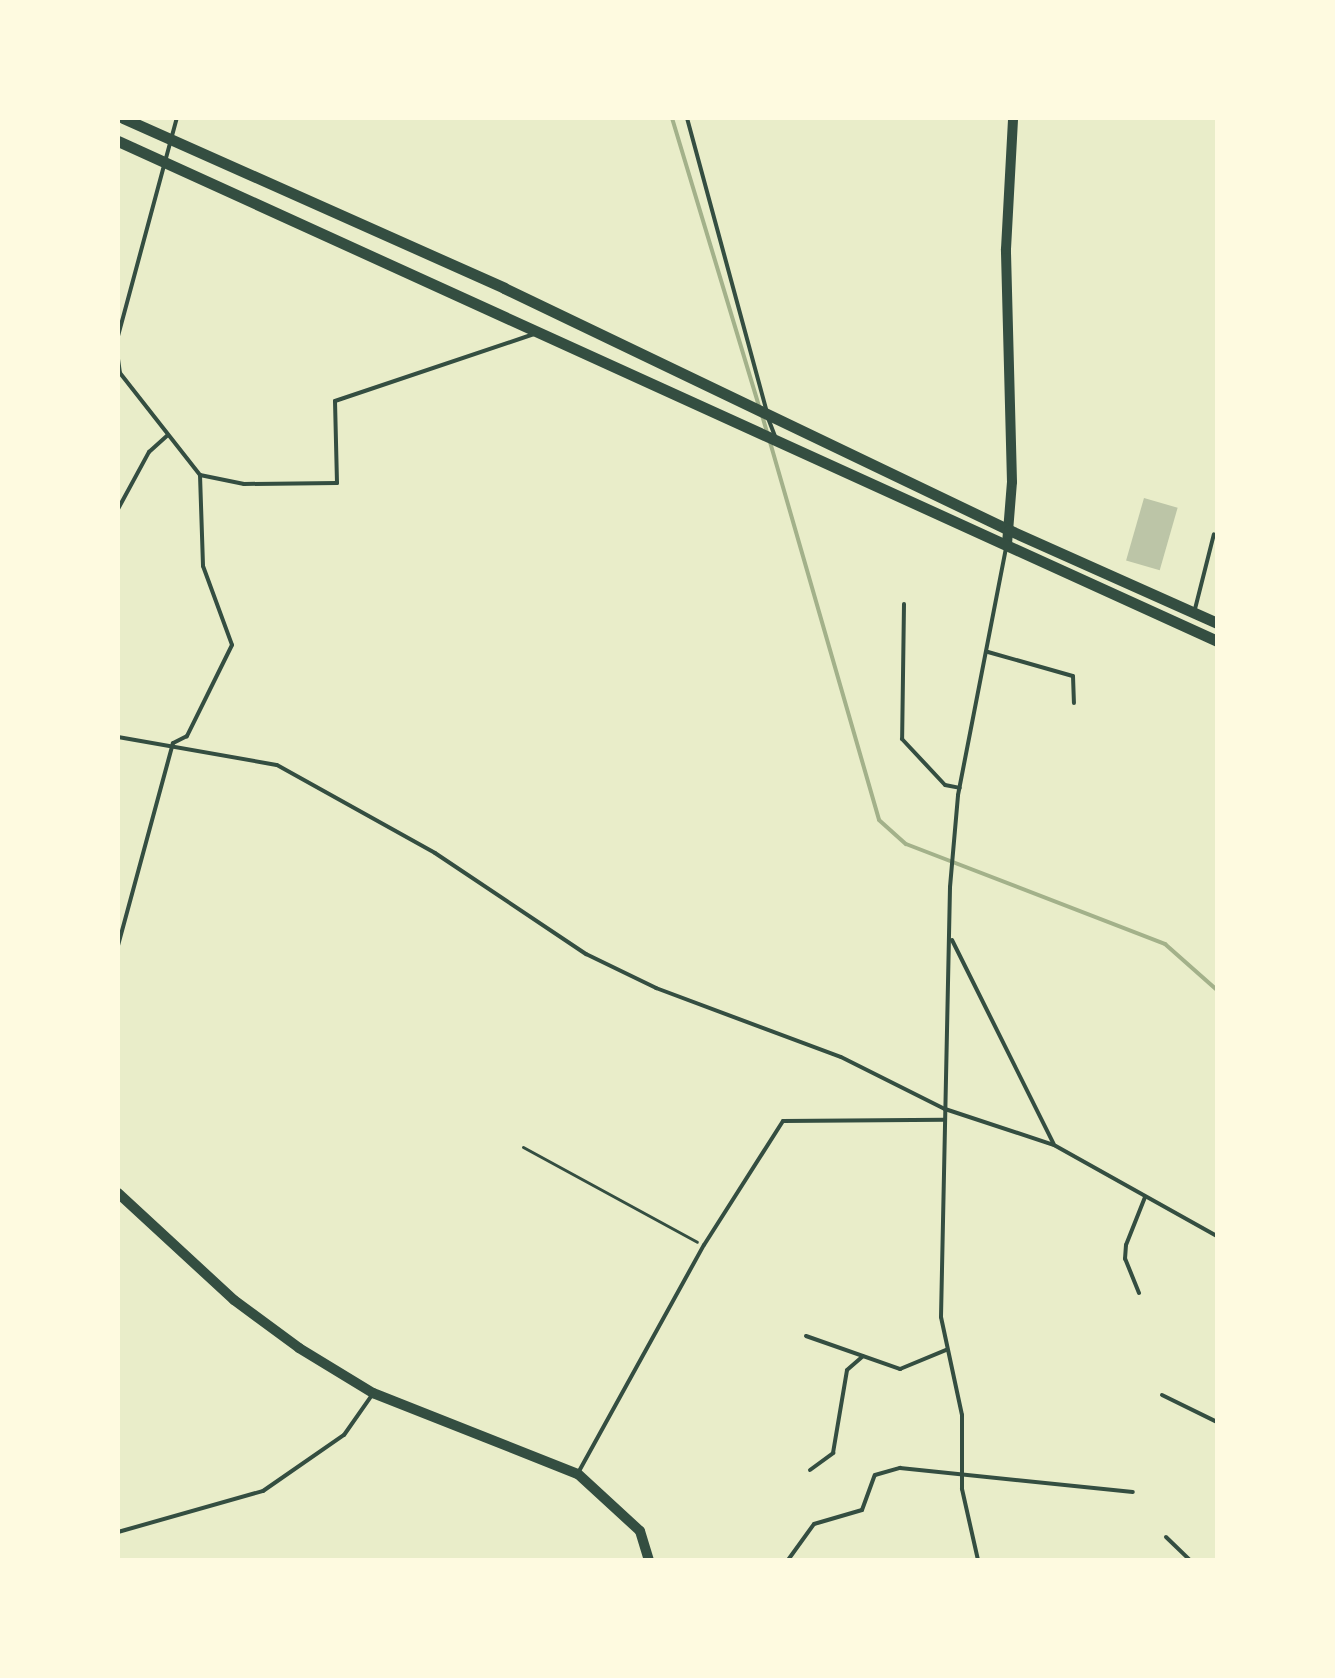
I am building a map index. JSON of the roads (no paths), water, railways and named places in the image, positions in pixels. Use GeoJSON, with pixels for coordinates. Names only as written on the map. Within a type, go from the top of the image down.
{"type":"FeatureCollection","features":[{"type":"Feature","properties":{"kind":"main road"},"geometry":{"type":"LineString","coordinates":[[123,118],[767,413],[1009,530],[1217,623]]}},
{"type":"Feature","properties":{"kind":"main road"},"geometry":{"type":"LineString","coordinates":[[118,141],[1217,641]]}},
{"type":"Feature","properties":{"kind":"main road"},"geometry":{"type":"LineString","coordinates":[[1167,618],[1174,604]]}},
{"type":"Feature","properties":{"kind":"street"},"geometry":{"type":"LineString","coordinates":[[1007,544],[1011,337],[1006,249],[1013,118]]}},
{"type":"Feature","properties":{"kind":"street"},"geometry":{"type":"LineString","coordinates":[[118,1193],[234,1300],[299,1348],[373,1393],[578,1474],[640,1531],[649,1560]]}},
{"type":"Feature","properties":{"kind":"lane"},"geometry":{"type":"LineString","coordinates":[[118,336],[177,118]]}},
{"type":"Feature","properties":{"kind":"lane"},"geometry":{"type":"LineString","coordinates":[[687,118],[776,439]]}},
{"type":"Feature","properties":{"kind":"lane"},"geometry":{"type":"LineString","coordinates":[[200,475],[244,484],[337,483],[335,401],[541,332]]}},
{"type":"Feature","properties":{"kind":"lane"},"geometry":{"type":"LineString","coordinates":[[118,359],[119,374],[200,475],[203,566],[232,645],[187,736],[173,743],[118,946]]}},
{"type":"Feature","properties":{"kind":"lane"},"geometry":{"type":"LineString","coordinates":[[118,509],[149,452],[168,435]]}},
{"type":"Feature","properties":{"kind":"lane"},"geometry":{"type":"LineString","coordinates":[[1194,613],[1214,534]]}},
{"type":"Feature","properties":{"kind":"lane"},"geometry":{"type":"LineString","coordinates":[[976,1559],[963,1479],[962,1415],[941,1317],[945,1109],[960,788],[1007,544]]}},
{"type":"Feature","properties":{"kind":"lane"},"geometry":{"type":"LineString","coordinates":[[904,604],[902,739],[945,785],[960,788]]}},
{"type":"Feature","properties":{"kind":"lane"},"geometry":{"type":"LineString","coordinates":[[988,652],[1073,676],[1074,703]]}},
{"type":"Feature","properties":{"kind":"lane"},"geometry":{"type":"LineString","coordinates":[[118,737],[173,743],[277,765],[435,853],[586,954],[656,988],[841,1057],[945,1109],[1054,1145],[1217,1236]]}},
{"type":"Feature","properties":{"kind":"lane"},"geometry":{"type":"LineString","coordinates":[[951,937],[1054,1145]]}},
{"type":"Feature","properties":{"kind":"lane"},"geometry":{"type":"LineString","coordinates":[[578,1474],[704,1245],[783,1121],[945,1120]]}},
{"type":"Feature","properties":{"kind":"lane"},"geometry":{"type":"LineString","coordinates":[[1139,1293],[1125,1259],[1126,1245],[1145,1197]]}},
{"type":"Feature","properties":{"kind":"lane"},"geometry":{"type":"LineString","coordinates":[[806,1336],[900,1369],[946,1350]]}},
{"type":"Feature","properties":{"kind":"lane"},"geometry":{"type":"LineString","coordinates":[[810,1470],[833,1453],[847,1370],[863,1356]]}},
{"type":"Feature","properties":{"kind":"lane"},"geometry":{"type":"LineString","coordinates":[[118,1532],[263,1491],[344,1435],[373,1393]]}},
{"type":"Feature","properties":{"kind":"lane"},"geometry":{"type":"LineString","coordinates":[[1162,1395],[1217,1422]]}},
{"type":"Feature","properties":{"kind":"lane"},"geometry":{"type":"LineString","coordinates":[[788,1560],[814,1524],[862,1510],[875,1475],[900,1468],[963,1479],[1133,1492]]}},
{"type":"Feature","properties":{"kind":"lane"},"geometry":{"type":"LineString","coordinates":[[1166,1537],[1190,1560]]}},
{"type":"Feature","properties":{"kind":"waterway"},"geometry":{"type":"LineString","coordinates":[[672,118],[759,407]]}},
{"type":"Feature","properties":{"kind":"waterway"},"geometry":{"type":"LineString","coordinates":[[762,415],[767,433]]}},
{"type":"Feature","properties":{"kind":"waterway"},"geometry":{"type":"LineString","coordinates":[[770,442],[879,820],[906,844],[1165,944],[1217,990]]}}]}
